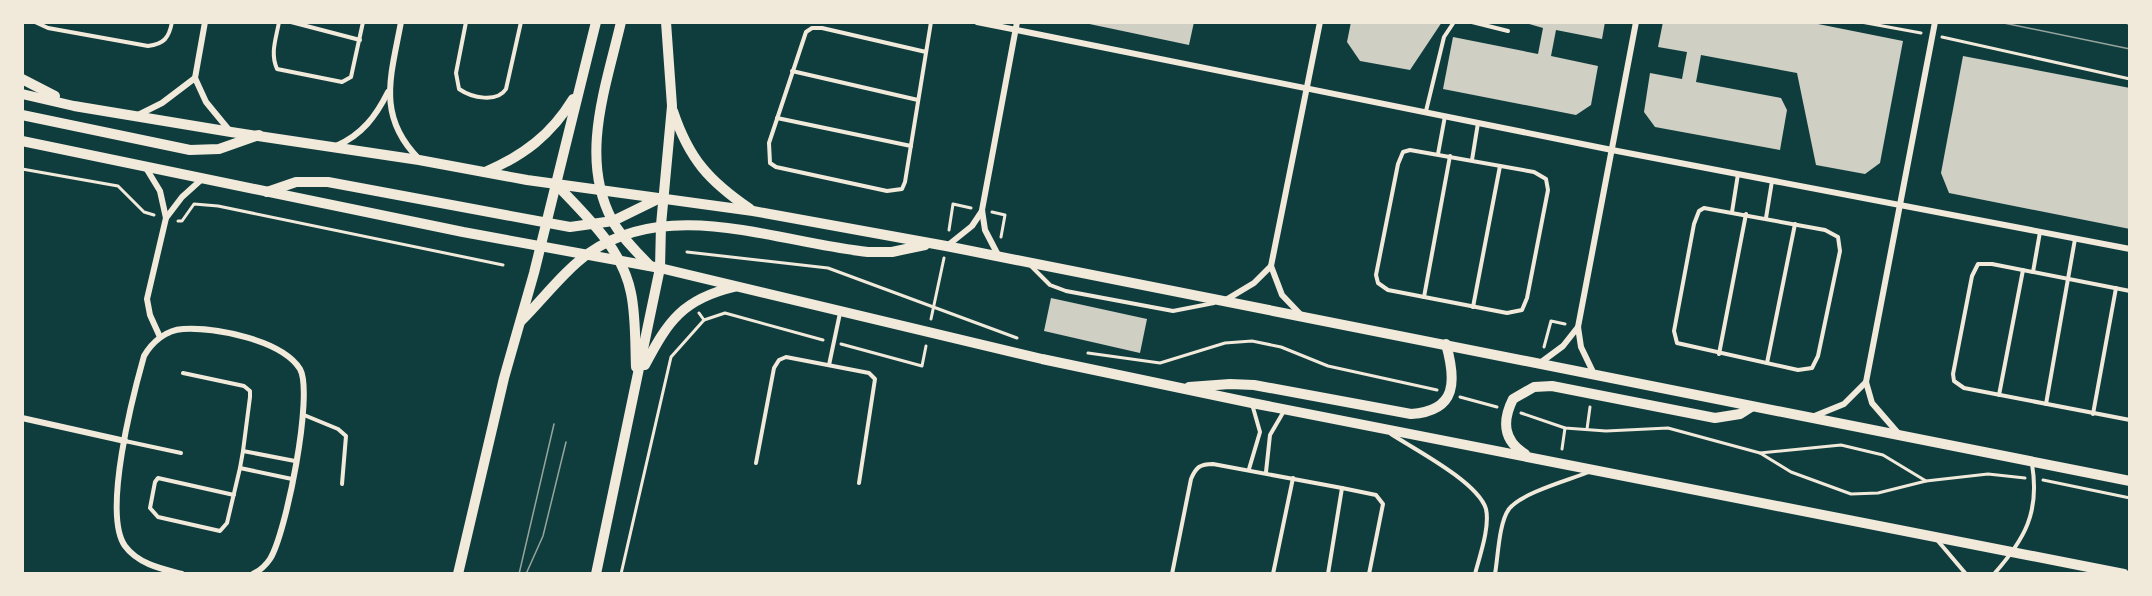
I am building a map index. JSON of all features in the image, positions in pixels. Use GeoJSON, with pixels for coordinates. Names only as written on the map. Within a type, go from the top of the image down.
{"type":"FeatureCollection","features":[{"type":"Feature","properties":{"kind":"street"},"geometry":{"type":"LineString","coordinates":[[205,22],[195,78],[206,102],[231,132]]}},
{"type":"Feature","properties":{"kind":"street"},"geometry":{"type":"LineString","coordinates":[[333,147],[363,129],[378,111],[388,92],[401,22]]}},
{"type":"Feature","properties":{"kind":"street"},"geometry":{"type":"LineString","coordinates":[[458,573],[596,22]]}},
{"type":"Feature","properties":{"kind":"street"},"geometry":{"type":"LineString","coordinates":[[621,22],[597,129],[596,162],[600,190],[613,221],[624,236],[655,267]]}},
{"type":"Feature","properties":{"kind":"street"},"geometry":{"type":"LineString","coordinates":[[596,573],[637,379],[655,267],[672,106],[666,22]]}},
{"type":"Feature","properties":{"kind":"street"},"geometry":{"type":"LineString","coordinates":[[977,22],[1015,32],[1307,87],[1612,150],[2130,249]]}},
{"type":"Feature","properties":{"kind":"street"},"geometry":{"type":"LineString","coordinates":[[998,256],[985,230],[982,210],[1017,22]]}},
{"type":"Feature","properties":{"kind":"street"},"geometry":{"type":"LineString","coordinates":[[1302,317],[1282,295],[1271,266],[1320,22]]}},
{"type":"Feature","properties":{"kind":"street"},"geometry":{"type":"LineString","coordinates":[[1595,375],[1581,346],[1578,327],[1636,22]]}},
{"type":"Feature","properties":{"kind":"street"},"geometry":{"type":"LineString","coordinates":[[1900,436],[1872,403],[1866,382],[1898,205],[1935,22]]}},
{"type":"Feature","properties":{"kind":"street"},"geometry":{"type":"LineString","coordinates":[[138,115],[162,103],[195,78]]}},
{"type":"Feature","properties":{"kind":"street"},"geometry":{"type":"LineString","coordinates":[[22,79],[74,105]]}},
{"type":"Feature","properties":{"kind":"street"},"geometry":{"type":"LineString","coordinates":[[485,172],[514,160],[537,143],[561,118],[578,91]]}},
{"type":"Feature","properties":{"kind":"street"},"geometry":{"type":"LineString","coordinates":[[388,92],[391,111],[399,132],[419,160]]}},
{"type":"Feature","properties":{"kind":"street"},"geometry":{"type":"LineString","coordinates":[[22,94],[231,132],[419,160],[556,184],[753,211],[946,246],[2130,481]]}},
{"type":"Feature","properties":{"kind":"street"},"geometry":{"type":"LineString","coordinates":[[672,106],[684,140],[703,171],[753,211]]}},
{"type":"Feature","properties":{"kind":"street"},"geometry":{"type":"LineString","coordinates":[[22,115],[190,150],[226,148],[260,135]]}},
{"type":"Feature","properties":{"kind":"street"},"geometry":{"type":"LineString","coordinates":[[22,141],[146,168],[655,267],[1042,359],[1252,404],[2124,573]]}},
{"type":"Feature","properties":{"kind":"street"},"geometry":{"type":"LineString","coordinates":[[146,168],[160,191],[166,218]]}},
{"type":"Feature","properties":{"kind":"street"},"geometry":{"type":"LineString","coordinates":[[160,337],[150,315],[147,299],[166,218],[182,197],[202,179]]}},
{"type":"Feature","properties":{"kind":"street"},"geometry":{"type":"LineString","coordinates":[[267,192],[296,182],[328,182],[570,227],[613,221],[663,197]]}},
{"type":"Feature","properties":{"kind":"street"},"geometry":{"type":"LineString","coordinates":[[556,184],[596,225],[609,243],[631,292],[637,379]]}},
{"type":"Feature","properties":{"kind":"street"},"geometry":{"type":"LineString","coordinates":[[946,246],[972,226],[982,210]]}},
{"type":"Feature","properties":{"kind":"street"},"geometry":{"type":"LineString","coordinates":[[520,321],[589,254],[624,236],[660,225],[690,224],[868,252],[892,252],[932,244]]}},
{"type":"Feature","properties":{"kind":"street"},"geometry":{"type":"LineString","coordinates":[[1221,302],[1249,287],[1271,266]]}},
{"type":"Feature","properties":{"kind":"street"},"geometry":{"type":"LineString","coordinates":[[637,379],[667,326],[692,302],[714,292],[738,286]]}},
{"type":"Feature","properties":{"kind":"street"},"geometry":{"type":"LineString","coordinates":[[1539,363],[1563,346],[1578,327]]}},
{"type":"Feature","properties":{"kind":"street"},"geometry":{"type":"LineString","coordinates":[[182,573],[164,570],[130,553],[118,534],[115,502],[125,441],[144,356],[151,344],[160,337],[183,329],[227,334],[280,348],[301,370],[305,387],[304,416],[283,524],[270,560],[253,573]]}},
{"type":"Feature","properties":{"kind":"street"},"geometry":{"type":"LineString","coordinates":[[1180,388],[1213,384],[1254,385],[1410,414],[1424,413],[1437,408],[1450,393],[1454,372],[1446,344]]}},
{"type":"Feature","properties":{"kind":"street"},"geometry":{"type":"LineString","coordinates":[[1808,418],[1844,404],[1866,382]]}},
{"type":"Feature","properties":{"kind":"street"},"geometry":{"type":"LineString","coordinates":[[1527,456],[1515,448],[1507,437],[1505,423],[1513,399],[1534,387],[1543,386],[1715,418],[1740,414],[1751,407]]}},
{"type":"Feature","properties":{"kind":"street"},"geometry":{"type":"LineString","coordinates":[[22,418],[125,441]]}},
{"type":"Feature","properties":{"kind":"lane"},"geometry":{"type":"LineString","coordinates":[[35,22],[48,28],[148,46],[160,45],[166,40],[172,22]]}},
{"type":"Feature","properties":{"kind":"lane"},"geometry":{"type":"LineString","coordinates":[[279,22],[273,59],[277,69],[342,82],[351,78],[363,22]]}},
{"type":"Feature","properties":{"kind":"lane"},"geometry":{"type":"LineString","coordinates":[[291,22],[360,40]]}},
{"type":"Feature","properties":{"kind":"lane"},"geometry":{"type":"LineString","coordinates":[[466,22],[456,73],[459,89],[465,93],[495,98],[502,95],[506,89],[521,22]]}},
{"type":"Feature","properties":{"kind":"lane"},"geometry":{"type":"LineString","coordinates":[[926,52],[812,28],[806,32],[777,118],[769,154],[770,162],[776,167],[886,192],[902,189],[911,146],[931,22]]}},
{"type":"Feature","properties":{"kind":"lane"},"geometry":{"type":"LineString","coordinates":[[1426,111],[1444,37],[1454,22]]}},
{"type":"Feature","properties":{"kind":"lane"},"geometry":{"type":"LineString","coordinates":[[1472,22],[1508,31]]}},
{"type":"Feature","properties":{"kind":"lane"},"geometry":{"type":"LineString","coordinates":[[792,71],[918,100]]}},
{"type":"Feature","properties":{"kind":"lane"},"geometry":{"type":"LineString","coordinates":[[1438,154],[1445,115]]}},
{"type":"Feature","properties":{"kind":"lane"},"geometry":{"type":"LineString","coordinates":[[777,118],[911,146]]}},
{"type":"Feature","properties":{"kind":"lane"},"geometry":{"type":"LineString","coordinates":[[1472,160],[1478,122]]}},
{"type":"Feature","properties":{"kind":"lane"},"geometry":{"type":"LineString","coordinates":[[1410,150],[1450,156],[1534,172],[1546,179],[1549,184],[1525,305],[1516,313],[1424,297],[1383,288],[1378,283],[1376,275],[1401,157],[1410,150]]}},
{"type":"Feature","properties":{"kind":"lane"},"geometry":{"type":"LineString","coordinates":[[1424,297],[1450,156]]}},
{"type":"Feature","properties":{"kind":"lane"},"geometry":{"type":"LineString","coordinates":[[1473,307],[1500,166]]}},
{"type":"Feature","properties":{"kind":"lane"},"geometry":{"type":"LineString","coordinates":[[1732,212],[1738,174]]}},
{"type":"Feature","properties":{"kind":"lane"},"geometry":{"type":"LineString","coordinates":[[1766,218],[1772,181]]}},
{"type":"Feature","properties":{"kind":"lane"},"geometry":{"type":"LineString","coordinates":[[1710,207],[1746,214],[1833,234],[1840,242],[1840,251],[1815,364],[1807,370],[1719,354],[1677,343],[1674,331],[1694,224],[1699,211],[1710,207]]}},
{"type":"Feature","properties":{"kind":"lane"},"geometry":{"type":"LineString","coordinates":[[1719,354],[1746,214]]}},
{"type":"Feature","properties":{"kind":"lane"},"geometry":{"type":"LineString","coordinates":[[1767,363],[1795,224]]}},
{"type":"Feature","properties":{"kind":"lane"},"geometry":{"type":"LineString","coordinates":[[2033,272],[2040,232]]}},
{"type":"Feature","properties":{"kind":"lane"},"geometry":{"type":"LineString","coordinates":[[2046,404],[2075,239]]}},
{"type":"Feature","properties":{"kind":"lane"},"geometry":{"type":"LineString","coordinates":[[1028,262],[1043,280],[1066,291],[1173,311],[1221,302]]}},
{"type":"Feature","properties":{"kind":"lane"},"geometry":{"type":"LineString","coordinates":[[2130,291],[1984,263],[1978,264],[1974,269],[1953,374],[1958,386],[2130,420]]}},
{"type":"Feature","properties":{"kind":"lane"},"geometry":{"type":"LineString","coordinates":[[1999,395],[2023,270]]}},
{"type":"Feature","properties":{"kind":"lane"},"geometry":{"type":"LineString","coordinates":[[2093,414],[2116,288]]}},
{"type":"Feature","properties":{"kind":"lane"},"geometry":{"type":"LineString","coordinates":[[829,365],[840,311]]}},
{"type":"Feature","properties":{"kind":"lane"},"geometry":{"type":"LineString","coordinates":[[756,463],[774,368],[779,360],[786,357],[829,365],[869,374],[875,379],[859,483]]}},
{"type":"Feature","properties":{"kind":"lane"},"geometry":{"type":"LineString","coordinates":[[183,373],[244,386],[250,392],[243,451],[240,468],[228,523],[220,531],[158,517],[150,508],[155,482],[158,478],[234,495]]}},
{"type":"Feature","properties":{"kind":"lane"},"geometry":{"type":"LineString","coordinates":[[1249,469],[1260,432],[1252,404]]}},
{"type":"Feature","properties":{"kind":"lane"},"geometry":{"type":"LineString","coordinates":[[1266,472],[1270,435],[1285,410]]}},
{"type":"Feature","properties":{"kind":"lane"},"geometry":{"type":"LineString","coordinates":[[304,416],[338,429],[346,436],[342,484]]}},
{"type":"Feature","properties":{"kind":"lane"},"geometry":{"type":"LineString","coordinates":[[1380,427],[1465,483],[1479,496],[1487,517],[1475,573]]}},
{"type":"Feature","properties":{"kind":"lane"},"geometry":{"type":"LineString","coordinates":[[125,441],[181,453]]}},
{"type":"Feature","properties":{"kind":"lane"},"geometry":{"type":"LineString","coordinates":[[243,451],[295,461]]}},
{"type":"Feature","properties":{"kind":"lane"},"geometry":{"type":"LineString","coordinates":[[1994,573],[2013,553],[2028,524],[2035,492],[2032,462]]}},
{"type":"Feature","properties":{"kind":"lane"},"geometry":{"type":"LineString","coordinates":[[1172,573],[1195,469],[1202,464],[1266,472],[1376,495],[1383,504],[1369,573]]}},
{"type":"Feature","properties":{"kind":"lane"},"geometry":{"type":"LineString","coordinates":[[240,468],[292,479]]}},
{"type":"Feature","properties":{"kind":"lane"},"geometry":{"type":"LineString","coordinates":[[1495,573],[1504,519],[1509,509],[1525,497],[1596,469]]}},
{"type":"Feature","properties":{"kind":"lane"},"geometry":{"type":"LineString","coordinates":[[1273,573],[1293,478]]}},
{"type":"Feature","properties":{"kind":"lane"},"geometry":{"type":"LineString","coordinates":[[1328,573],[1342,488]]}},
{"type":"Feature","properties":{"kind":"lane"},"geometry":{"type":"LineString","coordinates":[[1933,536],[1966,573]]}},
{"type":"Feature","properties":{"kind":"path"},"geometry":{"type":"LineString","coordinates":[[1861,22],[1932,35],[2130,79]]}},
{"type":"Feature","properties":{"kind":"path"},"geometry":{"type":"LineString","coordinates":[[22,169],[118,186],[144,212],[182,222],[194,204],[218,206],[503,266]]}},
{"type":"Feature","properties":{"kind":"path"},"geometry":{"type":"LineString","coordinates":[[982,210],[1005,215],[998,256]]}},
{"type":"Feature","properties":{"kind":"path"},"geometry":{"type":"LineString","coordinates":[[687,252],[828,268],[1025,341]]}},
{"type":"Feature","properties":{"kind":"path"},"geometry":{"type":"LineString","coordinates":[[621,573],[671,357],[704,320],[692,302]]}},
{"type":"Feature","properties":{"kind":"path"},"geometry":{"type":"LineString","coordinates":[[1081,352],[1160,363],[1225,343],[1252,341],[1281,347],[1328,366],[1450,393],[1565,428],[1606,431],[1668,428],[1760,453],[1791,472],[1851,494],[1878,493],[1926,481],[1988,474],[2035,478],[2130,498]]}},
{"type":"Feature","properties":{"kind":"path"},"geometry":{"type":"LineString","coordinates":[[1560,462],[1565,428]]}},
{"type":"Feature","properties":{"kind":"path"},"geometry":{"type":"LineString","coordinates":[[1760,453],[1841,445],[1883,455],[1926,481]]}},
{"type":"Feature","properties":{"kind":"building"},"geometry":{"type":"Polygon","coordinates":[[[1080,22],[1194,22],[1189,45],[1080,22]]]}},
{"type":"Feature","properties":{"kind":"building"},"geometry":{"type":"Polygon","coordinates":[[[1351,22],[1442,22],[1410,70],[1360,61],[1347,42],[1351,22]]]}},
{"type":"Feature","properties":{"kind":"building"},"geometry":{"type":"Polygon","coordinates":[[[1522,22],[1605,22],[1602,39],[1556,30],[1551,56],[1598,66],[1591,105],[1576,115],[1443,89],[1453,37],[1538,54],[1543,28],[1522,22]]]}},
{"type":"Feature","properties":{"kind":"building"},"geometry":{"type":"Polygon","coordinates":[[[1663,22],[1808,22],[1903,41],[1880,163],[1865,174],[1816,165],[1797,73],[1701,55],[1696,82],[1781,98],[1787,110],[1780,150],[1655,127],[1644,112],[1650,73],[1682,79],[1687,52],[1658,47],[1663,22]]]}},
{"type":"Feature","properties":{"kind":"building"},"geometry":{"type":"Polygon","coordinates":[[[1963,56],[2130,88],[2130,229],[1949,193],[1941,173],[1963,56]]]}},
{"type":"Feature","properties":{"kind":"building"},"geometry":{"type":"Polygon","coordinates":[[[1051,298],[1147,319],[1140,353],[1044,331],[1051,298]]]}},
{"type":"Feature","properties":{"kind":"tram line"},"geometry":{"type":"LineString","coordinates":[[1999,22],[2130,49]]}},
{"type":"Feature","properties":{"kind":"tram line"},"geometry":{"type":"LineString","coordinates":[[519,574],[554,424]]}},
{"type":"Feature","properties":{"kind":"tram line"},"geometry":{"type":"LineString","coordinates":[[526,574],[543,536],[566,442]]}}]}
